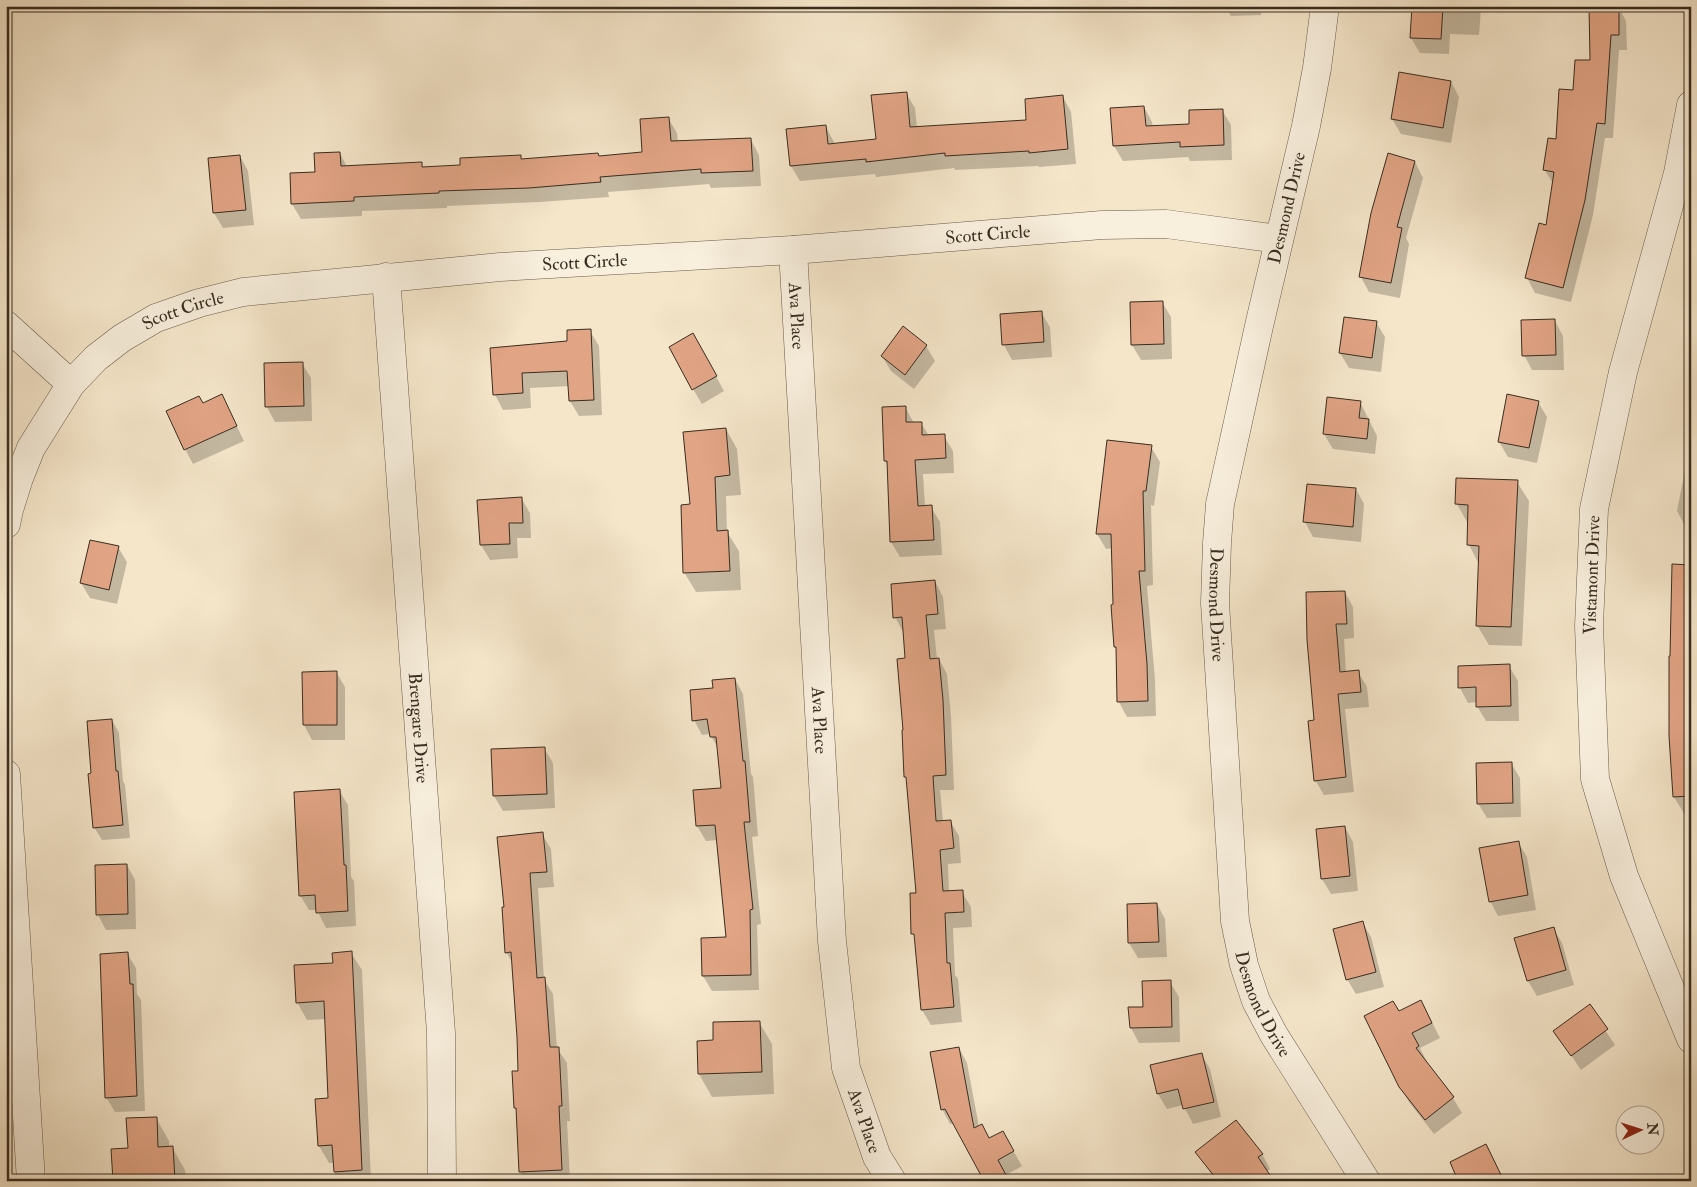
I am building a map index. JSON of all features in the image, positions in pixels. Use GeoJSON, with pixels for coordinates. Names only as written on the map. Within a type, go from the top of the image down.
{"type":"FeatureCollection","features":[{"type":"Feature","properties":{"kind":"street","name":"Desmond Drive"},"geometry":{"type":"LineString","coordinates":[[1325,6],[1317,68],[1306,126],[1220,504],[1215,602],[1235,921],[1244,965],[1256,1001],[1274,1035],[1366,1181]]}},
{"type":"Feature","properties":{"kind":"street","name":"Vistamont Drive"},"geometry":{"type":"LineString","coordinates":[[1691,105],[1678,173],[1623,372],[1594,509],[1589,626],[1595,779],[1624,876],[1691,1039]]}},
{"type":"Feature","properties":{"kind":"street","name":"Scott Circle"},"geometry":{"type":"LineString","coordinates":[[6,524],[16,486],[31,448],[71,384],[96,358],[122,338],[156,318],[190,306],[243,292],[500,267],[793,250],[1144,223],[1166,224],[1279,239]]}},
{"type":"Feature","properties":{"kind":"street","name":"Ava Place"},"geometry":{"type":"LineString","coordinates":[[793,250],[832,941],[846,1068],[877,1157],[892,1181]]}},
{"type":"Feature","properties":{"kind":"street","name":"Brengare Drive"},"geometry":{"type":"LineString","coordinates":[[386,277],[440,1033],[442,1181]]}},
{"type":"Feature","properties":{"kind":"street"},"geometry":{"type":"LineString","coordinates":[[6,325],[71,384]]}},
{"type":"Feature","properties":{"kind":"street"},"geometry":{"type":"LineString","coordinates":[[6,774],[8,836],[31,1181]]}},
{"type":"Feature","properties":{"kind":"building"},"geometry":{"type":"Polygon","coordinates":[[[1412,6],[1443,6],[1441,39],[1410,38],[1412,6]]]}},
{"type":"Feature","properties":{"kind":"building"},"geometry":{"type":"Polygon","coordinates":[[[1589,6],[1619,6],[1619,35],[1611,35],[1605,124],[1597,123],[1585,200],[1563,288],[1525,278],[1539,223],[1546,225],[1554,172],[1543,170],[1548,138],[1556,139],[1559,89],[1573,90],[1575,60],[1590,60],[1589,6]]]}},
{"type":"Feature","properties":{"kind":"building"},"geometry":{"type":"Polygon","coordinates":[[[1399,72],[1451,81],[1443,128],[1391,119],[1399,72]]]}},
{"type":"Feature","properties":{"kind":"building"},"geometry":{"type":"Polygon","coordinates":[[[907,92],[910,127],[1026,120],[1025,99],[1063,95],[1068,149],[1029,153],[1029,151],[945,156],[945,153],[866,162],[866,159],[790,166],[786,129],[826,125],[828,144],[876,139],[871,95],[907,92]]]}},
{"type":"Feature","properties":{"kind":"building"},"geometry":{"type":"Polygon","coordinates":[[[1144,106],[1146,126],[1189,124],[1189,110],[1223,109],[1224,145],[1180,147],[1180,142],[1113,146],[1110,108],[1144,106]]]}},
{"type":"Feature","properties":{"kind":"building"},"geometry":{"type":"Polygon","coordinates":[[[669,117],[671,141],[751,138],[753,171],[701,173],[701,169],[600,177],[601,182],[529,188],[439,191],[439,193],[354,197],[354,201],[291,204],[290,173],[315,172],[314,153],[340,152],[341,166],[422,162],[422,167],[460,165],[460,158],[521,155],[521,159],[598,153],[599,156],[642,152],[640,119],[669,117]]]}},
{"type":"Feature","properties":{"kind":"building"},"geometry":{"type":"Polygon","coordinates":[[[1388,153],[1415,161],[1397,227],[1402,228],[1391,283],[1359,277],[1371,213],[1388,153]]]}},
{"type":"Feature","properties":{"kind":"building"},"geometry":{"type":"Polygon","coordinates":[[[240,155],[246,210],[213,213],[208,158],[240,155]]]}},
{"type":"Feature","properties":{"kind":"building"},"geometry":{"type":"Polygon","coordinates":[[[1163,301],[1164,344],[1131,345],[1130,302],[1163,301]]]}},
{"type":"Feature","properties":{"kind":"building"},"geometry":{"type":"Polygon","coordinates":[[[1042,311],[1044,342],[1002,345],[1000,314],[1042,311]]]}},
{"type":"Feature","properties":{"kind":"building"},"geometry":{"type":"Polygon","coordinates":[[[1344,317],[1377,321],[1372,358],[1339,353],[1344,317]]]}},
{"type":"Feature","properties":{"kind":"building"},"geometry":{"type":"Polygon","coordinates":[[[1555,319],[1556,355],[1522,356],[1521,320],[1555,319]]]}},
{"type":"Feature","properties":{"kind":"building"},"geometry":{"type":"Polygon","coordinates":[[[903,326],[927,345],[905,375],[881,356],[903,326]]]}},
{"type":"Feature","properties":{"kind":"building"},"geometry":{"type":"Polygon","coordinates":[[[591,329],[594,400],[569,401],[567,371],[522,373],[523,393],[493,395],[490,348],[567,341],[567,330],[591,329]]]}},
{"type":"Feature","properties":{"kind":"building"},"geometry":{"type":"Polygon","coordinates":[[[693,333],[717,376],[692,390],[669,347],[693,333]]]}},
{"type":"Feature","properties":{"kind":"building"},"geometry":{"type":"Polygon","coordinates":[[[303,362],[304,406],[265,407],[264,363],[303,362]]]}},
{"type":"Feature","properties":{"kind":"building"},"geometry":{"type":"Polygon","coordinates":[[[222,394],[237,426],[184,450],[166,411],[199,396],[203,403],[222,394]]]}},
{"type":"Feature","properties":{"kind":"building"},"geometry":{"type":"Polygon","coordinates":[[[1507,394],[1539,401],[1529,448],[1498,442],[1507,394]]]}},
{"type":"Feature","properties":{"kind":"building"},"geometry":{"type":"Polygon","coordinates":[[[1327,397],[1361,401],[1359,418],[1369,419],[1367,439],[1323,434],[1327,397]]]}},
{"type":"Feature","properties":{"kind":"building"},"geometry":{"type":"Polygon","coordinates":[[[906,406],[906,422],[922,422],[922,435],[945,434],[946,458],[915,460],[918,506],[932,505],[934,540],[890,542],[887,461],[884,461],[882,407],[906,406]]]}},
{"type":"Feature","properties":{"kind":"building"},"geometry":{"type":"Polygon","coordinates":[[[726,428],[730,475],[715,477],[717,531],[728,530],[730,571],[683,573],[681,505],[690,504],[683,432],[726,428]]]}},
{"type":"Feature","properties":{"kind":"building"},"geometry":{"type":"Polygon","coordinates":[[[1107,440],[1152,445],[1146,491],[1143,491],[1145,571],[1139,571],[1147,664],[1148,701],[1117,702],[1116,647],[1114,647],[1111,605],[1113,604],[1111,534],[1096,534],[1107,440]]]}},
{"type":"Feature","properties":{"kind":"building"},"geometry":{"type":"Polygon","coordinates":[[[1456,478],[1518,480],[1511,627],[1476,626],[1479,546],[1467,545],[1468,505],[1455,504],[1456,478]]]}},
{"type":"Feature","properties":{"kind":"building"},"geometry":{"type":"Polygon","coordinates":[[[1307,484],[1356,488],[1353,527],[1303,522],[1307,484]]]}},
{"type":"Feature","properties":{"kind":"building"},"geometry":{"type":"Polygon","coordinates":[[[522,497],[523,523],[509,523],[510,544],[480,545],[477,500],[522,497]]]}},
{"type":"Feature","properties":{"kind":"building"},"geometry":{"type":"Polygon","coordinates":[[[90,540],[119,546],[109,590],[80,583],[90,540]]]}},
{"type":"Feature","properties":{"kind":"building"},"geometry":{"type":"Polygon","coordinates":[[[1672,564],[1691,565],[1691,796],[1673,797],[1669,736],[1672,564]]]}},
{"type":"Feature","properties":{"kind":"building"},"geometry":{"type":"Polygon","coordinates":[[[935,580],[938,614],[926,615],[930,659],[939,658],[946,775],[933,776],[936,821],[951,820],[954,848],[940,850],[943,891],[963,890],[964,912],[945,913],[947,963],[950,963],[954,1007],[921,1010],[914,934],[911,934],[910,893],[916,893],[906,777],[904,777],[903,730],[897,659],[905,658],[902,617],[893,618],[891,584],[935,580]]]}},
{"type":"Feature","properties":{"kind":"building"},"geometry":{"type":"Polygon","coordinates":[[[1345,591],[1347,624],[1336,624],[1340,672],[1359,670],[1361,692],[1338,694],[1346,777],[1314,781],[1308,721],[1314,720],[1307,640],[1306,592],[1345,591]]]}},
{"type":"Feature","properties":{"kind":"building"},"geometry":{"type":"Polygon","coordinates":[[[1510,664],[1511,706],[1476,707],[1476,687],[1458,688],[1458,666],[1510,664]]]}},
{"type":"Feature","properties":{"kind":"building"},"geometry":{"type":"Polygon","coordinates":[[[337,671],[337,725],[303,725],[302,672],[337,671]]]}},
{"type":"Feature","properties":{"kind":"building"},"geometry":{"type":"Polygon","coordinates":[[[735,678],[750,822],[744,822],[753,909],[750,910],[751,975],[702,976],[701,938],[726,937],[715,825],[696,826],[693,790],[721,788],[716,737],[710,737],[707,719],[692,721],[690,690],[713,688],[712,680],[735,678]]]}},
{"type":"Feature","properties":{"kind":"building"},"geometry":{"type":"Polygon","coordinates":[[[112,719],[123,825],[93,828],[88,774],[91,773],[87,721],[112,719]]]}},
{"type":"Feature","properties":{"kind":"building"},"geometry":{"type":"Polygon","coordinates":[[[545,747],[547,794],[493,796],[491,749],[545,747]]]}},
{"type":"Feature","properties":{"kind":"building"},"geometry":{"type":"Polygon","coordinates":[[[1512,762],[1513,803],[1477,804],[1476,763],[1512,762]]]}},
{"type":"Feature","properties":{"kind":"building"},"geometry":{"type":"Polygon","coordinates":[[[340,789],[348,911],[316,913],[315,895],[299,896],[294,792],[340,789]]]}},
{"type":"Feature","properties":{"kind":"building"},"geometry":{"type":"Polygon","coordinates":[[[1345,826],[1350,876],[1321,879],[1316,829],[1345,826]]]}},
{"type":"Feature","properties":{"kind":"building"},"geometry":{"type":"Polygon","coordinates":[[[543,832],[547,872],[530,873],[537,978],[545,977],[550,1047],[559,1047],[562,1106],[559,1106],[562,1170],[519,1172],[512,1071],[518,1071],[517,1037],[511,952],[505,953],[502,907],[504,907],[497,837],[543,832]]]}},
{"type":"Feature","properties":{"kind":"building"},"geometry":{"type":"Polygon","coordinates":[[[1519,841],[1528,895],[1489,902],[1479,848],[1519,841]]]}},
{"type":"Feature","properties":{"kind":"building"},"geometry":{"type":"Polygon","coordinates":[[[127,864],[128,914],[96,915],[95,865],[127,864]]]}},
{"type":"Feature","properties":{"kind":"building"},"geometry":{"type":"Polygon","coordinates":[[[1157,903],[1159,942],[1128,943],[1127,904],[1157,903]]]}},
{"type":"Feature","properties":{"kind":"building"},"geometry":{"type":"Polygon","coordinates":[[[1363,921],[1376,972],[1346,980],[1333,929],[1363,921]]]}},
{"type":"Feature","properties":{"kind":"building"},"geometry":{"type":"Polygon","coordinates":[[[1554,927],[1566,970],[1527,981],[1514,938],[1554,927]]]}},
{"type":"Feature","properties":{"kind":"building"},"geometry":{"type":"Polygon","coordinates":[[[352,951],[362,1170],[334,1172],[332,1145],[318,1146],[315,1099],[328,1098],[324,1001],[296,1003],[294,965],[333,963],[332,953],[352,951]]]}},
{"type":"Feature","properties":{"kind":"building"},"geometry":{"type":"Polygon","coordinates":[[[128,952],[130,984],[133,984],[137,1096],[105,1098],[100,954],[128,952]]]}},
{"type":"Feature","properties":{"kind":"building"},"geometry":{"type":"Polygon","coordinates":[[[1171,980],[1172,1027],[1130,1028],[1128,1007],[1143,1007],[1142,981],[1171,980]]]}},
{"type":"Feature","properties":{"kind":"building"},"geometry":{"type":"Polygon","coordinates":[[[1421,1000],[1432,1023],[1412,1033],[1419,1046],[1416,1048],[1454,1097],[1425,1120],[1399,1087],[1364,1016],[1393,1001],[1399,1011],[1421,1000]]]}},
{"type":"Feature","properties":{"kind":"building"},"geometry":{"type":"Polygon","coordinates":[[[1590,1004],[1608,1029],[1571,1056],[1553,1031],[1590,1004]]]}},
{"type":"Feature","properties":{"kind":"building"},"geometry":{"type":"Polygon","coordinates":[[[760,1021],[762,1072],[698,1074],[697,1041],[713,1040],[713,1022],[760,1021]]]}},
{"type":"Feature","properties":{"kind":"building"},"geometry":{"type":"Polygon","coordinates":[[[959,1047],[974,1128],[982,1124],[989,1138],[1003,1131],[1014,1151],[998,1160],[1006,1175],[996,1181],[984,1181],[945,1109],[941,1110],[930,1052],[959,1047]]]}},
{"type":"Feature","properties":{"kind":"building"},"geometry":{"type":"Polygon","coordinates":[[[1202,1053],[1214,1102],[1183,1109],[1178,1089],[1157,1094],[1150,1065],[1202,1053]]]}},
{"type":"Feature","properties":{"kind":"building"},"geometry":{"type":"Polygon","coordinates":[[[157,1117],[158,1147],[173,1146],[175,1180],[113,1181],[111,1149],[128,1148],[126,1118],[157,1117]]]}},
{"type":"Feature","properties":{"kind":"building"},"geometry":{"type":"Polygon","coordinates":[[[1236,1120],[1263,1154],[1258,1157],[1274,1181],[1218,1181],[1195,1152],[1236,1120]]]}},
{"type":"Feature","properties":{"kind":"building"},"geometry":{"type":"Polygon","coordinates":[[[1486,1144],[1504,1181],[1458,1181],[1450,1162],[1486,1144]]]}}]}
